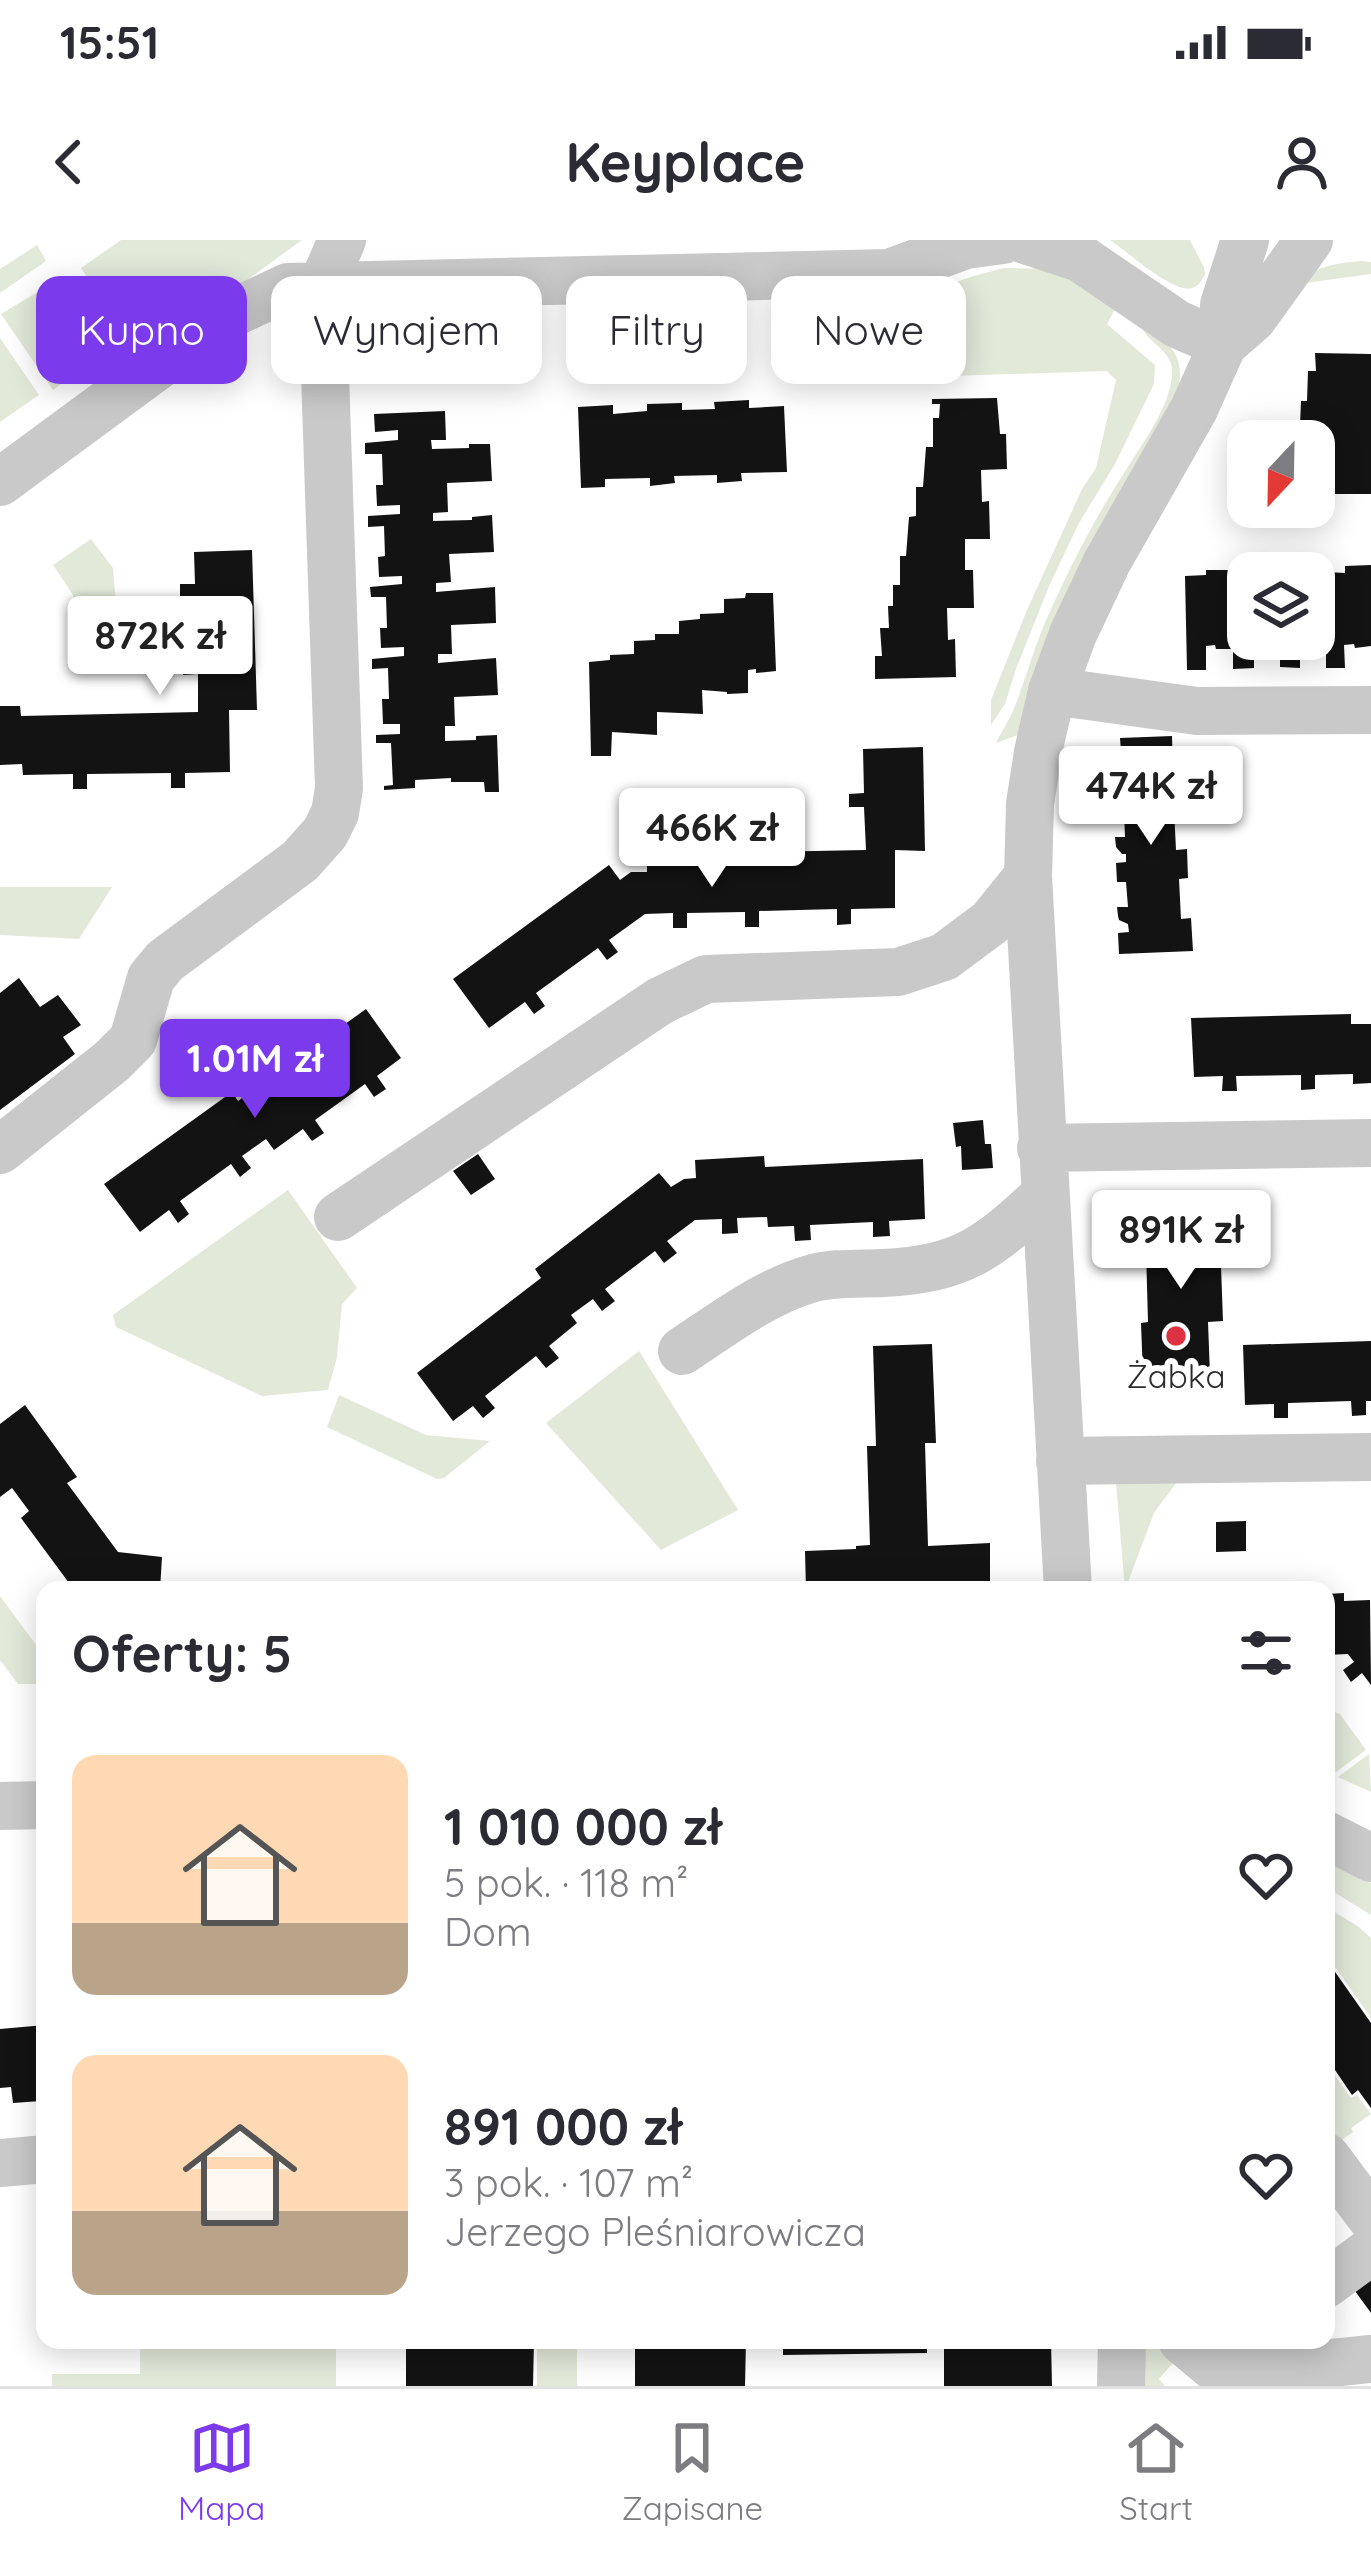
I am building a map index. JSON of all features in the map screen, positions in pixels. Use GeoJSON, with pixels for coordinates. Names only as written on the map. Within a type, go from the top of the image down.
{"type":"FeatureCollection","features":[{"type":"Feature","properties":{"kind":"street"},"geometry":{"type":"LineString","coordinates":[[326,276],[342,240]]}},
{"type":"Feature","properties":{"kind":"street"},"geometry":{"type":"LineString","coordinates":[[542,281],[889,273],[966,245],[1004,240]]}},
{"type":"Feature","properties":{"kind":"street"},"geometry":{"type":"LineString","coordinates":[[1025,240],[1080,258],[1177,324],[1222,344]]}},
{"type":"Feature","properties":{"kind":"street"},"geometry":{"type":"LineString","coordinates":[[1067,1581],[1042,1172],[1028,876],[1030,804],[1052,691],[1072,634],[1194,409],[1222,344],[1224,305],[1245,240]]}},
{"type":"Feature","properties":{"kind":"street"},"geometry":{"type":"LineString","coordinates":[[1222,344],[1253,318],[1309,240]]}},
{"type":"Feature","properties":{"kind":"street"},"geometry":{"type":"LineString","coordinates":[[0,482],[224,317],[271,295]]}},
{"type":"Feature","properties":{"kind":"street"},"geometry":{"type":"LineString","coordinates":[[0,1150],[133,1040],[152,978],[165,961],[300,860],[325,833],[334,813],[339,788],[325,384]]}},
{"type":"Feature","properties":{"kind":"street"},"geometry":{"type":"LineString","coordinates":[[1052,691],[1197,711],[1371,710]]}},
{"type":"Feature","properties":{"kind":"street"},"geometry":{"type":"LineString","coordinates":[[338,1217],[660,1001],[706,979],[898,972],[944,957],[991,922],[1028,876]]}},
{"type":"Feature","properties":{"kind":"street"},"geometry":{"type":"LineString","coordinates":[[1042,1172],[1371,1143]]}},
{"type":"Feature","properties":{"kind":"street"},"geometry":{"type":"LineString","coordinates":[[682,1351],[766,1296],[815,1277],[920,1271],[977,1253],[1005,1232],[1042,1172]]}},
{"type":"Feature","properties":{"kind":"street"},"geometry":{"type":"LineString","coordinates":[[1060,1461],[1371,1457]]}},
{"type":"Feature","properties":{"kind":"street"},"geometry":{"type":"LineString","coordinates":[[0,1806],[36,1805]]}},
{"type":"Feature","properties":{"kind":"street"},"geometry":{"type":"LineString","coordinates":[[1335,1840],[1371,1858]]}},
{"type":"Feature","properties":{"kind":"street"},"geometry":{"type":"LineString","coordinates":[[0,2163],[36,2160]]}},
{"type":"Feature","properties":{"kind":"street"},"geometry":{"type":"LineString","coordinates":[[1335,2169],[1371,2217]]}},
{"type":"Feature","properties":{"kind":"street"},"geometry":{"type":"LineString","coordinates":[[1335,2277],[1371,2251]]}},
{"type":"Feature","properties":{"kind":"street"},"geometry":{"type":"LineString","coordinates":[[1121,2386],[1122,2349]]}},
{"type":"Feature","properties":{"kind":"street"},"geometry":{"type":"LineString","coordinates":[[1189,2349],[1213,2378],[1292,2353],[1371,2359]]}},
{"type":"Feature","properties":{"kind":"green space"},"geometry":{"type":"Polygon","coordinates":[[[121,240],[302,240],[247,280],[247,276],[86,276],[81,268],[121,240]]]}},
{"type":"Feature","properties":{"kind":"green space"},"geometry":{"type":"Polygon","coordinates":[[[1110,240],[1190,240],[1205,275],[1192,288],[1174,285],[1110,240]]]}},
{"type":"Feature","properties":{"kind":"green space"},"geometry":{"type":"Polygon","coordinates":[[[37,245],[46,261],[0,293],[0,269],[37,245]]]}},
{"type":"Feature","properties":{"kind":"green space"},"geometry":{"type":"Polygon","coordinates":[[[1371,262],[1371,274],[1298,284],[1319,269],[1371,262]]]}},
{"type":"Feature","properties":{"kind":"green space"},"geometry":{"type":"Polygon","coordinates":[[[1004,268],[1063,269],[1117,305],[1107,324],[1155,365],[1154,384],[1115,464],[1079,523],[1050,584],[1005,704],[991,725],[991,700],[1027,610],[1096,468],[1116,380],[1107,371],[966,375],[966,279],[1004,268]]]}},
{"type":"Feature","properties":{"kind":"green space"},"geometry":{"type":"Polygon","coordinates":[[[36,293],[36,365],[1,314],[36,293]]]}},
{"type":"Feature","properties":{"kind":"green space"},"geometry":{"type":"Polygon","coordinates":[[[1139,320],[1176,356],[1178,388],[1021,734],[996,743],[1074,560],[1167,397],[1171,364],[1139,320]]]}},
{"type":"Feature","properties":{"kind":"green space"},"geometry":{"type":"Polygon","coordinates":[[[0,338],[39,395],[0,422],[0,338]]]}},
{"type":"Feature","properties":{"kind":"green space"},"geometry":{"type":"Polygon","coordinates":[[[91,539],[113,568],[119,638],[77,643],[73,595],[53,565],[91,539]]]}},
{"type":"Feature","properties":{"kind":"green space"},"geometry":{"type":"Polygon","coordinates":[[[0,887],[112,887],[79,939],[0,935],[0,887]]]}},
{"type":"Feature","properties":{"kind":"green space"},"geometry":{"type":"Polygon","coordinates":[[[288,1190],[357,1288],[342,1304],[328,1390],[262,1396],[116,1327],[113,1315],[288,1190]]]}},
{"type":"Feature","properties":{"kind":"green space"},"geometry":{"type":"Polygon","coordinates":[[[639,1351],[738,1510],[661,1550],[546,1423],[639,1351]]]}},
{"type":"Feature","properties":{"kind":"green space"},"geometry":{"type":"Polygon","coordinates":[[[339,1395],[426,1435],[490,1441],[437,1479],[327,1427],[339,1395]]]}},
{"type":"Feature","properties":{"kind":"green space"},"geometry":{"type":"Polygon","coordinates":[[[1115,1471],[1182,1475],[1154,1513],[1128,1581],[1124,1581],[1115,1471]]]}},
{"type":"Feature","properties":{"kind":"green space"},"geometry":{"type":"Polygon","coordinates":[[[0,1596],[36,1645],[36,1684],[18,1684],[0,1660],[0,1596]]]}},
{"type":"Feature","properties":{"kind":"green space"},"geometry":{"type":"Polygon","coordinates":[[[1335,1713],[1340,1714],[1366,1750],[1335,1773],[1335,1713]]]}},
{"type":"Feature","properties":{"kind":"green space"},"geometry":{"type":"Polygon","coordinates":[[[1369,1754],[1371,1792],[1338,1777],[1369,1754]]]}},
{"type":"Feature","properties":{"kind":"green space"},"geometry":{"type":"Polygon","coordinates":[[[1335,1863],[1371,1883],[1371,1915],[1335,1893],[1335,1863]]]}},
{"type":"Feature","properties":{"kind":"green space"},"geometry":{"type":"Polygon","coordinates":[[[1335,1912],[1371,1938],[1371,2018],[1335,1967],[1335,1912]]]}},
{"type":"Feature","properties":{"kind":"green space"},"geometry":{"type":"Polygon","coordinates":[[[1335,2075],[1351,2098],[1357,2095],[1371,2114],[1336,2144],[1335,2075]]]}},
{"type":"Feature","properties":{"kind":"green space"},"geometry":{"type":"Polygon","coordinates":[[[140,2349],[336,2349],[336,2386],[52,2386],[52,2374],[140,2374],[140,2349]]]}},
{"type":"Feature","properties":{"kind":"green space"},"geometry":{"type":"Polygon","coordinates":[[[537,2349],[577,2349],[577,2386],[537,2386],[537,2349]]]}},
{"type":"Feature","properties":{"kind":"green space"},"geometry":{"type":"Polygon","coordinates":[[[1140,2349],[1174,2349],[1180,2355],[1159,2379],[1165,2386],[1140,2386],[1140,2349]]]}},
{"type":"Feature","properties":{"kind":"building"},"geometry":{"type":"Polygon","coordinates":[[[1315,353],[1371,354],[1371,494],[1335,494],[1335,420],[1300,420],[1301,401],[1307,401],[1308,371],[1316,371],[1315,353]]]}},
{"type":"Feature","properties":{"kind":"building"},"geometry":{"type":"Polygon","coordinates":[[[997,398],[1000,434],[1006,434],[1007,469],[981,470],[982,502],[989,501],[990,539],[965,539],[965,570],[973,570],[974,608],[947,608],[948,640],[955,639],[956,677],[875,679],[875,656],[882,656],[880,628],[889,628],[888,606],[893,606],[893,585],[900,585],[900,556],[906,556],[909,517],[916,516],[916,487],[923,487],[926,447],[933,447],[933,418],[939,418],[940,404],[932,404],[932,399],[997,398]]]}},
{"type":"Feature","properties":{"kind":"building"},"geometry":{"type":"Polygon","coordinates":[[[749,400],[749,408],[784,406],[787,472],[741,473],[742,481],[717,483],[717,475],[674,476],[675,483],[650,486],[650,478],[605,479],[605,487],[581,488],[578,407],[613,405],[613,414],[647,411],[647,404],[715,409],[714,402],[749,400]]]}},
{"type":"Feature","properties":{"kind":"building"},"geometry":{"type":"Polygon","coordinates":[[[445,411],[446,440],[431,440],[432,449],[490,444],[492,481],[447,483],[448,512],[433,513],[433,521],[492,515],[494,552],[449,554],[451,582],[436,583],[436,592],[495,587],[496,623],[451,625],[452,654],[438,654],[438,663],[496,658],[498,695],[454,697],[455,726],[445,726],[445,741],[497,735],[499,792],[485,792],[484,782],[451,782],[451,778],[415,780],[415,788],[384,790],[393,785],[391,743],[376,743],[376,735],[400,734],[400,724],[383,724],[382,699],[389,699],[388,668],[372,669],[372,659],[404,656],[404,647],[381,648],[380,628],[387,628],[386,597],[371,597],[370,587],[402,584],[402,576],[379,577],[378,557],[385,556],[384,526],[368,527],[368,516],[400,514],[400,505],[377,506],[376,485],[383,485],[382,454],[365,454],[365,443],[398,440],[398,430],[375,432],[374,414],[445,411]]]}},
{"type":"Feature","properties":{"kind":"building"},"geometry":{"type":"Polygon","coordinates":[[[252,550],[257,710],[229,710],[230,772],[185,773],[185,788],[171,788],[171,773],[87,774],[87,789],[73,789],[73,774],[23,775],[22,764],[0,765],[0,706],[20,706],[21,716],[198,712],[198,674],[183,675],[182,661],[197,661],[195,597],[180,598],[180,584],[195,584],[194,552],[252,550]]]}},
{"type":"Feature","properties":{"kind":"building"},"geometry":{"type":"Polygon","coordinates":[[[1371,565],[1371,646],[1344,645],[1345,668],[1326,668],[1326,660],[1335,660],[1335,572],[1345,573],[1345,566],[1371,565]]]}},
{"type":"Feature","properties":{"kind":"building"},"geometry":{"type":"Polygon","coordinates":[[[1206,570],[1227,570],[1227,649],[1206,646],[1206,670],[1187,670],[1185,576],[1206,575],[1206,570]]]}},
{"type":"Feature","properties":{"kind":"building"},"geometry":{"type":"Polygon","coordinates":[[[746,593],[773,593],[776,671],[748,670],[748,693],[702,690],[703,714],[657,712],[657,735],[612,732],[611,756],[591,756],[589,662],[634,654],[634,641],[655,640],[655,634],[679,634],[679,621],[724,613],[724,599],[745,598],[746,593]]]}},
{"type":"Feature","properties":{"kind":"building"},"geometry":{"type":"Polygon","coordinates":[[[1233,660],[1254,660],[1254,668],[1233,669],[1233,660]]]}},
{"type":"Feature","properties":{"kind":"building"},"geometry":{"type":"Polygon","coordinates":[[[1280,660],[1300,660],[1300,668],[1280,667],[1280,660]]]}},
{"type":"Feature","properties":{"kind":"building"},"geometry":{"type":"Polygon","coordinates":[[[1172,736],[1173,778],[1184,777],[1186,808],[1174,809],[1176,850],[1187,849],[1188,878],[1179,879],[1181,919],[1191,918],[1193,951],[1119,954],[1118,933],[1129,932],[1128,924],[1119,920],[1117,907],[1128,907],[1126,882],[1117,882],[1116,863],[1126,862],[1115,837],[1125,837],[1124,812],[1114,812],[1113,792],[1123,792],[1123,784],[1116,782],[1112,767],[1122,766],[1120,738],[1172,736]]]}},
{"type":"Feature","properties":{"kind":"building"},"geometry":{"type":"Polygon","coordinates":[[[923,747],[925,851],[895,850],[895,908],[851,909],[851,924],[837,925],[837,909],[759,911],[759,927],[745,927],[745,912],[687,913],[687,928],[673,928],[673,913],[645,914],[609,940],[618,952],[607,960],[598,948],[536,993],[545,1006],[534,1014],[525,1002],[489,1028],[453,979],[609,865],[620,880],[631,872],[647,872],[647,854],[866,850],[864,807],[849,807],[849,794],[864,793],[863,749],[923,747]]]}},
{"type":"Feature","properties":{"kind":"building"},"geometry":{"type":"Polygon","coordinates":[[[19,978],[40,1007],[58,995],[81,1025],[63,1037],[75,1054],[0,1110],[0,993],[19,978]]]}},
{"type":"Feature","properties":{"kind":"building"},"geometry":{"type":"Polygon","coordinates":[[[366,1009],[401,1058],[377,1076],[386,1089],[374,1097],[365,1084],[315,1120],[324,1133],[312,1141],[303,1129],[274,1150],[266,1139],[242,1156],[251,1168],[240,1177],[231,1164],[180,1201],[189,1214],[178,1223],[169,1210],[140,1232],[104,1184],[232,1092],[238,1101],[366,1009]]]}},
{"type":"Feature","properties":{"kind":"building"},"geometry":{"type":"Polygon","coordinates":[[[1351,1014],[1351,1024],[1371,1024],[1371,1083],[1353,1084],[1353,1074],[1315,1075],[1315,1089],[1301,1090],[1301,1075],[1236,1076],[1237,1091],[1222,1091],[1223,1076],[1194,1077],[1191,1018],[1351,1014]]]}},
{"type":"Feature","properties":{"kind":"building"},"geometry":{"type":"Polygon","coordinates":[[[983,1120],[993,1168],[962,1170],[953,1123],[983,1120]]]}},
{"type":"Feature","properties":{"kind":"building"},"geometry":{"type":"Polygon","coordinates":[[[478,1154],[495,1179],[471,1195],[453,1171],[478,1154]]]}},
{"type":"Feature","properties":{"kind":"building"},"geometry":{"type":"Polygon","coordinates":[[[764,1156],[765,1167],[923,1159],[925,1219],[889,1221],[890,1236],[873,1237],[873,1222],[810,1225],[811,1240],[795,1241],[794,1226],[768,1227],[767,1217],[737,1218],[738,1233],[722,1234],[722,1219],[695,1220],[667,1241],[677,1253],[664,1263],[655,1251],[605,1289],[615,1301],[602,1311],[593,1299],[571,1315],[577,1323],[549,1346],[559,1358],[546,1368],[536,1356],[485,1396],[495,1408],[483,1418],[473,1406],[453,1421],[417,1373],[541,1278],[535,1269],[659,1173],[671,1187],[696,1178],[695,1160],[764,1156]]]}},
{"type":"Feature","properties":{"kind":"building"},"geometry":{"type":"Polygon","coordinates":[[[1219,1211],[1223,1321],[1208,1322],[1210,1375],[1143,1376],[1141,1323],[1148,1322],[1145,1214],[1219,1211]]]}},
{"type":"Feature","properties":{"kind":"building"},"geometry":{"type":"Polygon","coordinates":[[[1371,1341],[1371,1401],[1366,1401],[1366,1415],[1352,1416],[1351,1401],[1288,1403],[1288,1418],[1274,1418],[1274,1404],[1245,1405],[1243,1345],[1371,1341]]]}},
{"type":"Feature","properties":{"kind":"building"},"geometry":{"type":"Polygon","coordinates":[[[932,1344],[936,1443],[925,1443],[928,1546],[990,1543],[990,1581],[806,1581],[805,1551],[870,1545],[867,1446],[876,1446],[873,1346],[932,1344]]]}},
{"type":"Feature","properties":{"kind":"building"},"geometry":{"type":"Polygon","coordinates":[[[25,1405],[77,1477],[67,1483],[118,1552],[162,1557],[161,1581],[68,1581],[21,1518],[29,1511],[12,1488],[0,1497],[0,1424],[25,1405]]]}},
{"type":"Feature","properties":{"kind":"building"},"geometry":{"type":"Polygon","coordinates":[[[1246,1521],[1246,1551],[1216,1552],[1216,1522],[1246,1521]]]}},
{"type":"Feature","properties":{"kind":"building"},"geometry":{"type":"Polygon","coordinates":[[[1344,1593],[1344,1601],[1370,1600],[1371,1685],[1362,1673],[1351,1682],[1343,1670],[1354,1662],[1348,1654],[1335,1655],[1335,1594],[1344,1593]]]}},
{"type":"Feature","properties":{"kind":"building"},"geometry":{"type":"Polygon","coordinates":[[[1335,1972],[1371,2023],[1371,2108],[1358,2090],[1352,2095],[1335,2070],[1335,1972]]]}},
{"type":"Feature","properties":{"kind":"building"},"geometry":{"type":"Polygon","coordinates":[[[36,2026],[36,2101],[13,2103],[11,2087],[0,2088],[0,2029],[36,2026]]]}},
{"type":"Feature","properties":{"kind":"building"},"geometry":{"type":"Polygon","coordinates":[[[1371,2279],[1371,2313],[1355,2291],[1371,2279]]]}},
{"type":"Feature","properties":{"kind":"building"},"geometry":{"type":"Polygon","coordinates":[[[406,2349],[534,2349],[533,2386],[406,2386],[406,2349]]]}},
{"type":"Feature","properties":{"kind":"building"},"geometry":{"type":"Polygon","coordinates":[[[635,2349],[746,2349],[745,2386],[635,2386],[635,2349]]]}},
{"type":"Feature","properties":{"kind":"building"},"geometry":{"type":"Polygon","coordinates":[[[783,2349],[927,2349],[927,2353],[783,2355],[783,2349]]]}},
{"type":"Feature","properties":{"kind":"building"},"geometry":{"type":"Polygon","coordinates":[[[944,2349],[1051,2349],[1052,2386],[944,2386],[944,2349]]]}},
{"type":"Feature","properties":{"kind":"place","name":"Żabka"},"geometry":{"type":"Point","coordinates":[1176,1336]}}]}
